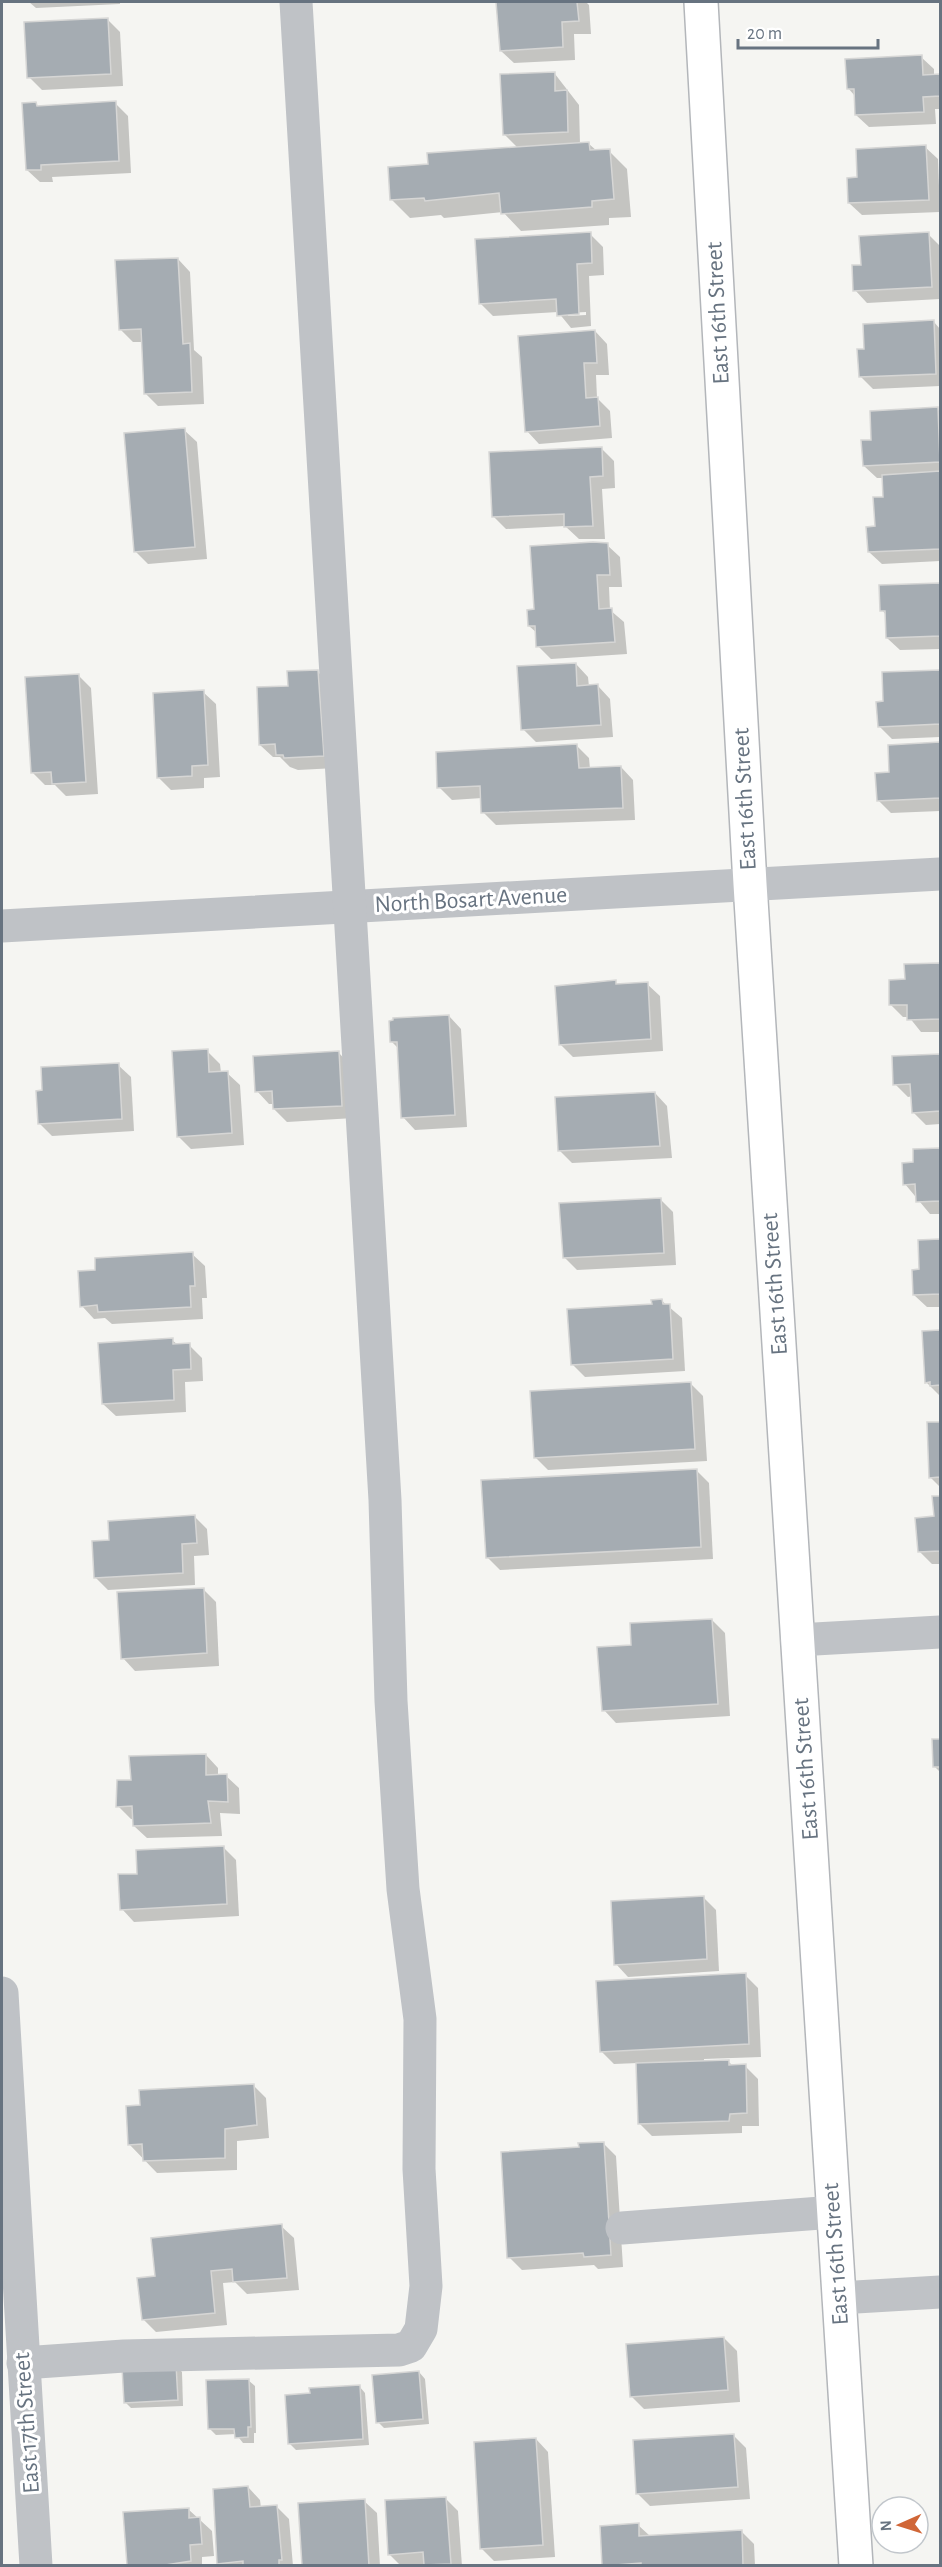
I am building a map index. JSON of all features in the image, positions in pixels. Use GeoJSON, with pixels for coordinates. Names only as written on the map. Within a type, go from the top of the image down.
{"type":"FeatureCollection","features":[{"type":"Feature","properties":{"kind":"main road","name":"East 16th Street"},"geometry":{"type":"LineString","coordinates":[[701,2],[750,884],[856,2565]]}},
{"type":"Feature","properties":{"kind":"street"},"geometry":{"type":"LineString","coordinates":[[16,2356],[399,2350],[411,2346],[421,2329],[426,2286],[419,2169],[420,2019],[404,1889],[390,1701],[385,1500],[296,2]]}},
{"type":"Feature","properties":{"kind":"street","name":"North Bosart Avenue"},"geometry":{"type":"LineString","coordinates":[[2,926],[940,874]]}},
{"type":"Feature","properties":{"kind":"street"},"geometry":{"type":"LineString","coordinates":[[797,1640],[940,1632]]}},
{"type":"Feature","properties":{"kind":"street","name":"East 17th Street"},"geometry":{"type":"LineString","coordinates":[[2,1992],[16,2356],[36,2565]]}},
{"type":"Feature","properties":{"kind":"street"},"geometry":{"type":"LineString","coordinates":[[622,2229],[834,2212]]}},
{"type":"Feature","properties":{"kind":"street"},"geometry":{"type":"LineString","coordinates":[[839,2298],[940,2292]]}},
{"type":"Feature","properties":{"kind":"building"},"geometry":{"type":"Polygon","coordinates":[[[496,2],[577,2],[579,21],[562,22],[563,47],[500,51],[496,2]]]}},
{"type":"Feature","properties":{"kind":"building"},"geometry":{"type":"Polygon","coordinates":[[[108,18],[111,74],[27,78],[24,22],[108,18]]]}},
{"type":"Feature","properties":{"kind":"building"},"geometry":{"type":"Polygon","coordinates":[[[922,55],[923,75],[940,74],[940,96],[923,97],[924,112],[855,115],[854,89],[847,89],[845,59],[922,55]]]}},
{"type":"Feature","properties":{"kind":"building"},"geometry":{"type":"Polygon","coordinates":[[[555,72],[555,91],[567,90],[568,132],[503,135],[500,74],[555,72]]]}},
{"type":"Feature","properties":{"kind":"building"},"geometry":{"type":"Polygon","coordinates":[[[116,101],[119,161],[41,165],[41,170],[26,170],[22,103],[36,102],[37,106],[116,101]]]}},
{"type":"Feature","properties":{"kind":"building"},"geometry":{"type":"Polygon","coordinates":[[[589,142],[590,150],[610,149],[614,199],[592,201],[592,207],[501,214],[499,193],[425,201],[424,198],[390,200],[388,167],[428,164],[427,153],[589,142]]]}},
{"type":"Feature","properties":{"kind":"building"},"geometry":{"type":"Polygon","coordinates":[[[926,145],[929,200],[848,203],[847,178],[857,177],[856,149],[926,145]]]}},
{"type":"Feature","properties":{"kind":"building"},"geometry":{"type":"Polygon","coordinates":[[[591,232],[592,263],[577,264],[579,314],[557,316],[556,299],[479,304],[475,239],[591,232]]]}},
{"type":"Feature","properties":{"kind":"building"},"geometry":{"type":"Polygon","coordinates":[[[929,232],[932,287],[853,291],[852,265],[861,265],[859,236],[929,232]]]}},
{"type":"Feature","properties":{"kind":"building"},"geometry":{"type":"Polygon","coordinates":[[[178,258],[183,344],[190,343],[192,392],[144,394],[141,329],[119,330],[115,260],[178,258]]]}},
{"type":"Feature","properties":{"kind":"building"},"geometry":{"type":"Polygon","coordinates":[[[934,320],[936,374],[859,377],[857,349],[864,349],[863,324],[934,320]]]}},
{"type":"Feature","properties":{"kind":"building"},"geometry":{"type":"Polygon","coordinates":[[[595,330],[597,363],[584,363],[586,398],[598,397],[600,426],[525,432],[518,336],[595,330]]]}},
{"type":"Feature","properties":{"kind":"building"},"geometry":{"type":"Polygon","coordinates":[[[938,407],[940,462],[863,466],[861,440],[871,440],[870,411],[938,407]]]}},
{"type":"Feature","properties":{"kind":"building"},"geometry":{"type":"Polygon","coordinates":[[[185,428],[195,547],[134,552],[124,433],[185,428]]]}},
{"type":"Feature","properties":{"kind":"building"},"geometry":{"type":"Polygon","coordinates":[[[602,447],[603,476],[590,477],[593,526],[564,527],[564,514],[492,517],[489,452],[602,447]]]}},
{"type":"Feature","properties":{"kind":"building"},"geometry":{"type":"Polygon","coordinates":[[[940,471],[940,549],[868,552],[866,527],[875,526],[873,497],[883,497],[882,475],[940,471]]]}},
{"type":"Feature","properties":{"kind":"building"},"geometry":{"type":"Polygon","coordinates":[[[608,543],[610,575],[597,575],[599,609],[612,608],[615,642],[536,647],[535,626],[528,626],[527,610],[534,609],[530,546],[608,543]]]}},
{"type":"Feature","properties":{"kind":"building"},"geometry":{"type":"Polygon","coordinates":[[[940,583],[940,636],[886,638],[885,611],[880,611],[879,585],[940,583]]]}},
{"type":"Feature","properties":{"kind":"building"},"geometry":{"type":"Polygon","coordinates":[[[576,663],[577,686],[598,684],[601,725],[521,730],[517,666],[576,663]]]}},
{"type":"Feature","properties":{"kind":"building"},"geometry":{"type":"Polygon","coordinates":[[[318,670],[324,756],[284,758],[283,755],[276,755],[275,744],[259,745],[257,687],[288,686],[287,671],[318,670]]]}},
{"type":"Feature","properties":{"kind":"building"},"geometry":{"type":"Polygon","coordinates":[[[940,670],[940,724],[878,727],[876,702],[883,701],[882,672],[940,670]]]}},
{"type":"Feature","properties":{"kind":"building"},"geometry":{"type":"Polygon","coordinates":[[[79,674],[86,782],[52,784],[51,772],[31,773],[25,677],[79,674]]]}},
{"type":"Feature","properties":{"kind":"building"},"geometry":{"type":"Polygon","coordinates":[[[204,690],[208,765],[192,766],[192,776],[157,778],[153,693],[204,690]]]}},
{"type":"Feature","properties":{"kind":"building"},"geometry":{"type":"Polygon","coordinates":[[[940,742],[940,798],[877,801],[875,773],[889,772],[888,745],[940,742]]]}},
{"type":"Feature","properties":{"kind":"building"},"geometry":{"type":"Polygon","coordinates":[[[577,744],[579,768],[621,766],[623,808],[481,813],[480,786],[437,788],[436,752],[577,744]]]}},
{"type":"Feature","properties":{"kind":"building"},"geometry":{"type":"Polygon","coordinates":[[[940,963],[940,1019],[907,1020],[907,1005],[889,1005],[889,980],[905,979],[904,964],[940,963]]]}},
{"type":"Feature","properties":{"kind":"building"},"geometry":{"type":"Polygon","coordinates":[[[616,980],[616,984],[648,982],[651,1039],[559,1045],[555,986],[616,980]]]}},
{"type":"Feature","properties":{"kind":"building"},"geometry":{"type":"Polygon","coordinates":[[[449,1015],[455,1115],[401,1118],[397,1042],[390,1042],[389,1021],[393,1018],[449,1015]]]}},
{"type":"Feature","properties":{"kind":"building"},"geometry":{"type":"Polygon","coordinates":[[[208,1049],[209,1072],[228,1071],[232,1133],[177,1137],[172,1051],[208,1049]]]}},
{"type":"Feature","properties":{"kind":"building"},"geometry":{"type":"Polygon","coordinates":[[[339,1051],[342,1106],[273,1109],[272,1091],[255,1092],[253,1056],[339,1051]]]}},
{"type":"Feature","properties":{"kind":"building"},"geometry":{"type":"Polygon","coordinates":[[[940,1054],[940,1111],[912,1113],[910,1084],[893,1085],[892,1056],[940,1054]]]}},
{"type":"Feature","properties":{"kind":"building"},"geometry":{"type":"Polygon","coordinates":[[[119,1063],[122,1119],[38,1124],[36,1091],[42,1090],[41,1067],[119,1063]]]}},
{"type":"Feature","properties":{"kind":"building"},"geometry":{"type":"Polygon","coordinates":[[[655,1092],[660,1146],[558,1151],[555,1097],[655,1092]]]}},
{"type":"Feature","properties":{"kind":"building"},"geometry":{"type":"Polygon","coordinates":[[[940,1148],[940,1201],[916,1202],[915,1184],[903,1185],[902,1163],[913,1162],[913,1149],[940,1148]]]}},
{"type":"Feature","properties":{"kind":"building"},"geometry":{"type":"Polygon","coordinates":[[[661,1198],[664,1253],[563,1258],[559,1203],[661,1198]]]}},
{"type":"Feature","properties":{"kind":"building"},"geometry":{"type":"Polygon","coordinates":[[[940,1239],[940,1294],[913,1295],[912,1270],[919,1269],[918,1240],[940,1239]]]}},
{"type":"Feature","properties":{"kind":"building"},"geometry":{"type":"Polygon","coordinates":[[[193,1252],[195,1286],[190,1286],[191,1307],[98,1312],[97,1305],[80,1307],[78,1271],[95,1270],[95,1258],[193,1252]]]}},
{"type":"Feature","properties":{"kind":"building"},"geometry":{"type":"Polygon","coordinates":[[[662,1299],[663,1304],[670,1304],[673,1359],[571,1365],[567,1309],[652,1304],[651,1300],[662,1299]]]}},
{"type":"Feature","properties":{"kind":"building"},"geometry":{"type":"Polygon","coordinates":[[[940,1330],[940,1385],[930,1386],[930,1382],[925,1383],[922,1331],[940,1330]]]}},
{"type":"Feature","properties":{"kind":"building"},"geometry":{"type":"Polygon","coordinates":[[[173,1338],[173,1344],[190,1343],[191,1369],[173,1370],[174,1400],[102,1404],[98,1343],[173,1338]]]}},
{"type":"Feature","properties":{"kind":"building"},"geometry":{"type":"Polygon","coordinates":[[[691,1382],[695,1449],[534,1458],[530,1391],[691,1382]]]}},
{"type":"Feature","properties":{"kind":"building"},"geometry":{"type":"Polygon","coordinates":[[[927,1422],[940,1422],[940,1477],[929,1478],[927,1422]]]}},
{"type":"Feature","properties":{"kind":"building"},"geometry":{"type":"Polygon","coordinates":[[[697,1469],[701,1547],[486,1558],[481,1480],[697,1469]]]}},
{"type":"Feature","properties":{"kind":"building"},"geometry":{"type":"Polygon","coordinates":[[[932,1496],[940,1496],[940,1551],[918,1552],[915,1518],[934,1516],[932,1496]]]}},
{"type":"Feature","properties":{"kind":"building"},"geometry":{"type":"Polygon","coordinates":[[[195,1515],[197,1543],[182,1544],[183,1573],[94,1578],[92,1541],[109,1540],[108,1521],[195,1515]]]}},
{"type":"Feature","properties":{"kind":"building"},"geometry":{"type":"Polygon","coordinates":[[[204,1588],[207,1653],[121,1659],[117,1592],[204,1588]]]}},
{"type":"Feature","properties":{"kind":"building"},"geometry":{"type":"Polygon","coordinates":[[[712,1619],[718,1704],[602,1711],[597,1647],[631,1645],[630,1623],[712,1619]]]}},
{"type":"Feature","properties":{"kind":"building"},"geometry":{"type":"Polygon","coordinates":[[[932,1739],[940,1739],[940,1767],[933,1767],[932,1739]]]}},
{"type":"Feature","properties":{"kind":"building"},"geometry":{"type":"Polygon","coordinates":[[[206,1754],[206,1775],[227,1774],[228,1802],[208,1801],[211,1823],[133,1826],[132,1806],[116,1807],[117,1780],[131,1780],[129,1756],[206,1754]]]}},
{"type":"Feature","properties":{"kind":"building"},"geometry":{"type":"Polygon","coordinates":[[[224,1846],[227,1904],[120,1910],[118,1874],[137,1874],[136,1850],[224,1846]]]}},
{"type":"Feature","properties":{"kind":"building"},"geometry":{"type":"Polygon","coordinates":[[[704,1896],[707,1959],[614,1965],[611,1901],[704,1896]]]}},
{"type":"Feature","properties":{"kind":"building"},"geometry":{"type":"Polygon","coordinates":[[[746,1973],[749,2044],[600,2052],[596,1981],[746,1973]]]}},
{"type":"Feature","properties":{"kind":"building"},"geometry":{"type":"Polygon","coordinates":[[[729,2060],[729,2065],[746,2064],[747,2113],[730,2114],[729,2121],[638,2124],[636,2063],[729,2060]]]}},
{"type":"Feature","properties":{"kind":"building"},"geometry":{"type":"Polygon","coordinates":[[[254,2084],[257,2125],[225,2129],[225,2158],[143,2161],[142,2144],[128,2145],[126,2106],[140,2105],[139,2090],[254,2084]]]}},
{"type":"Feature","properties":{"kind":"building"},"geometry":{"type":"Polygon","coordinates":[[[604,2142],[611,2255],[584,2257],[583,2253],[507,2258],[501,2152],[579,2147],[578,2143],[604,2142]]]}},
{"type":"Feature","properties":{"kind":"building"},"geometry":{"type":"Polygon","coordinates":[[[282,2224],[287,2278],[233,2282],[232,2269],[211,2271],[215,2313],[142,2320],[137,2278],[155,2276],[151,2238],[282,2224]]]}},
{"type":"Feature","properties":{"kind":"building"},"geometry":{"type":"Polygon","coordinates":[[[724,2337],[728,2390],[630,2397],[626,2344],[724,2337]]]}},
{"type":"Feature","properties":{"kind":"building"},"geometry":{"type":"Polygon","coordinates":[[[176,2364],[178,2400],[124,2403],[122,2367],[176,2364]]]}},
{"type":"Feature","properties":{"kind":"building"},"geometry":{"type":"Polygon","coordinates":[[[419,2371],[423,2419],[376,2423],[372,2375],[419,2371]]]}},
{"type":"Feature","properties":{"kind":"building"},"geometry":{"type":"Polygon","coordinates":[[[249,2379],[251,2427],[248,2427],[248,2437],[235,2438],[234,2429],[208,2429],[206,2380],[249,2379]]]}},
{"type":"Feature","properties":{"kind":"building"},"geometry":{"type":"Polygon","coordinates":[[[360,2385],[363,2439],[288,2444],[285,2395],[310,2393],[309,2388],[360,2385]]]}},
{"type":"Feature","properties":{"kind":"building"},"geometry":{"type":"Polygon","coordinates":[[[734,2434],[738,2487],[636,2494],[633,2440],[734,2434]]]}},
{"type":"Feature","properties":{"kind":"building"},"geometry":{"type":"Polygon","coordinates":[[[536,2438],[543,2545],[480,2549],[474,2442],[536,2438]]]}},
{"type":"Feature","properties":{"kind":"building"},"geometry":{"type":"Polygon","coordinates":[[[248,2486],[250,2507],[277,2505],[282,2560],[279,2560],[279,2566],[243,2566],[243,2561],[217,2564],[213,2489],[248,2486]]]}},
{"type":"Feature","properties":{"kind":"building"},"geometry":{"type":"Polygon","coordinates":[[[446,2497],[451,2564],[424,2565],[423,2552],[388,2555],[385,2500],[446,2497]]]}},
{"type":"Feature","properties":{"kind":"building"},"geometry":{"type":"Polygon","coordinates":[[[365,2499],[369,2566],[302,2566],[298,2503],[365,2499]]]}},
{"type":"Feature","properties":{"kind":"building"},"geometry":{"type":"Polygon","coordinates":[[[189,2508],[189,2518],[200,2517],[202,2544],[190,2545],[191,2561],[159,2566],[127,2565],[123,2512],[189,2508]]]}},
{"type":"Feature","properties":{"kind":"building"},"geometry":{"type":"Polygon","coordinates":[[[639,2523],[639,2536],[742,2530],[743,2566],[641,2566],[641,2563],[602,2566],[600,2526],[639,2523]]]}}]}
